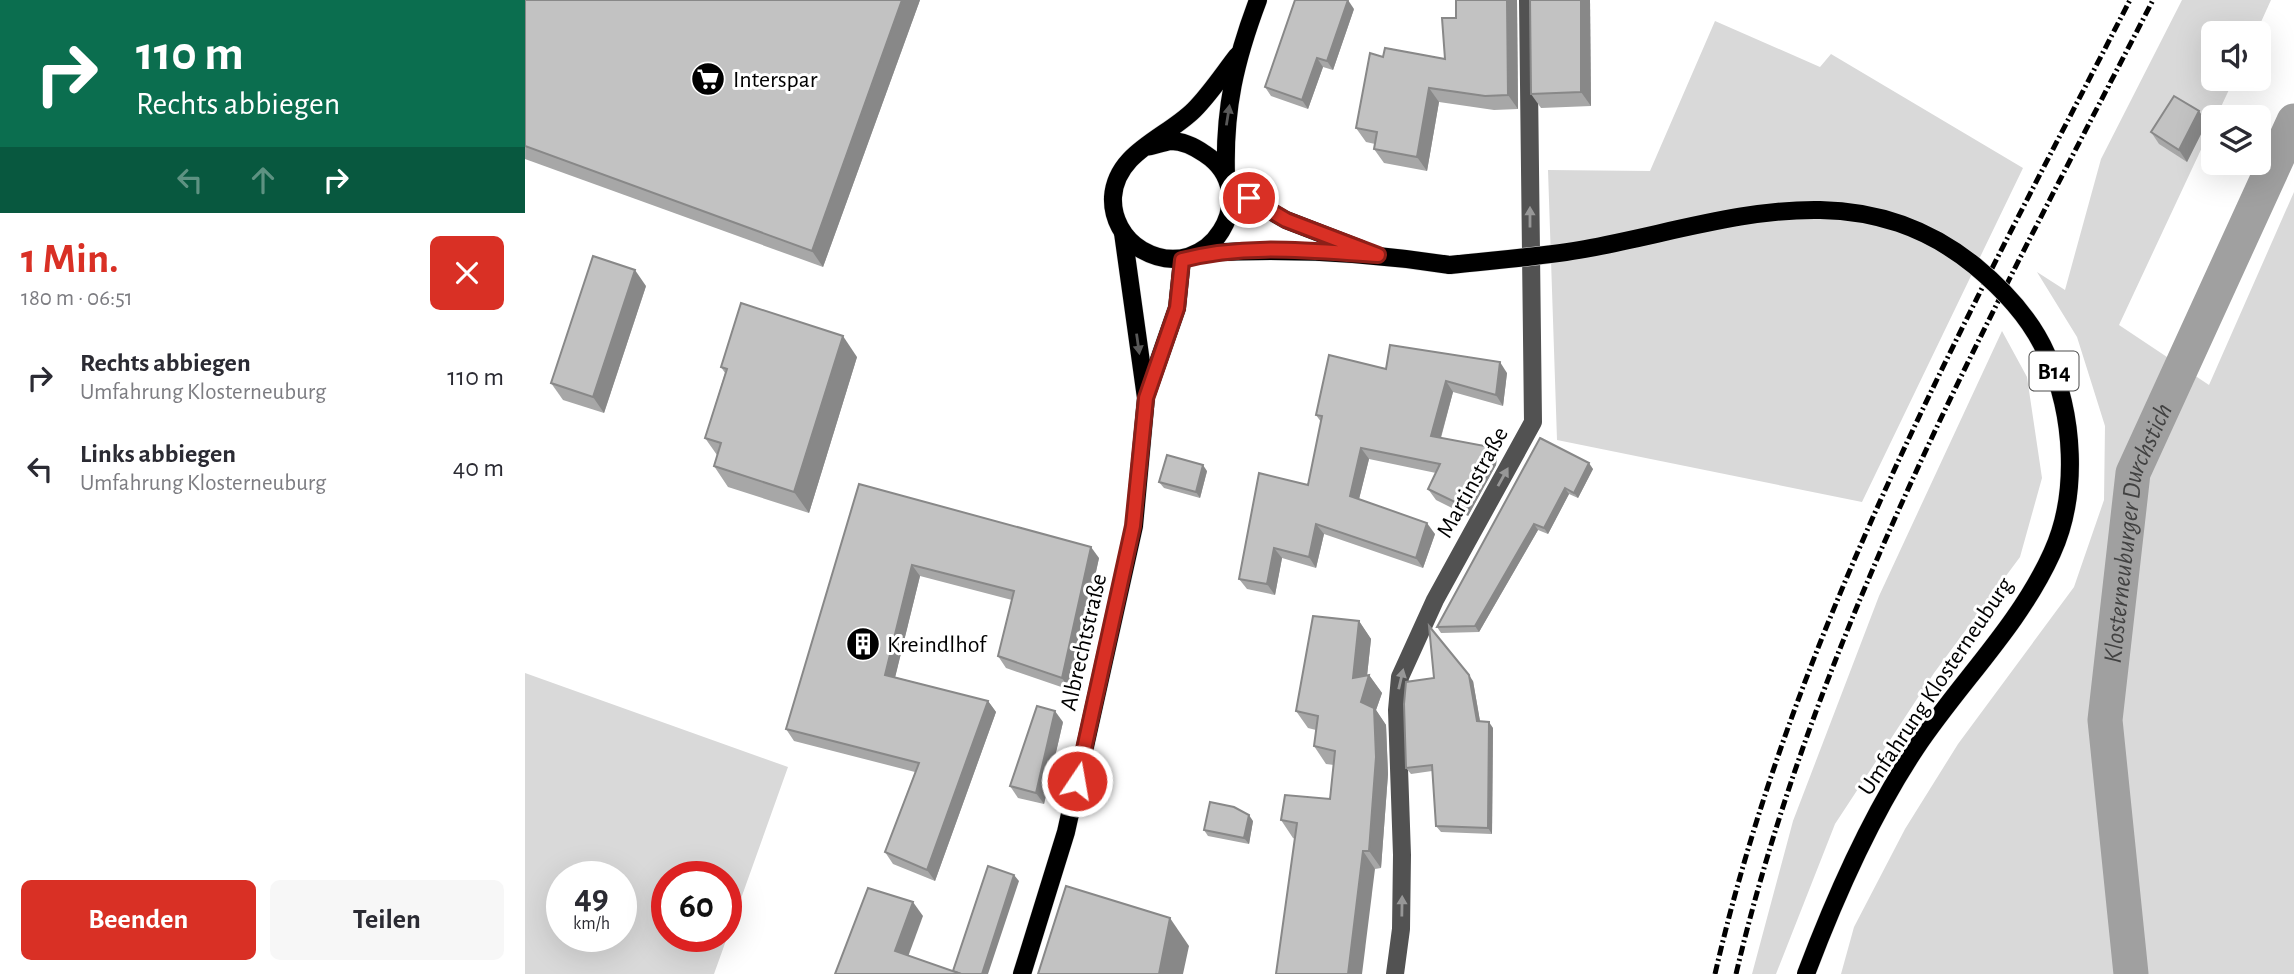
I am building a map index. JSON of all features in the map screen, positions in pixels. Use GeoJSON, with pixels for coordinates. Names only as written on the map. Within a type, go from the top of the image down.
{"type":"FeatureCollection","features":[{"type":"Feature","properties":{"kind":"main road"},"geometry":{"type":"LineString","coordinates":[[1202,253],[1223,229],[1229,211],[1225,137],[1237,56],[1258,0]]}},
{"type":"Feature","properties":{"kind":"main road"},"geometry":{"type":"LineString","coordinates":[[1123,233],[1117,223],[1113,203],[1116,181],[1127,161],[1193,111],[1237,56]]}},
{"type":"Feature","properties":{"kind":"main road","name":"B14"},"geometry":{"type":"LineString","coordinates":[[1145,148],[1171,141],[1192,145],[1214,160],[1228,181]]}},
{"type":"Feature","properties":{"kind":"main road","name":"Umfahrung Klosterneuburg"},"geometry":{"type":"LineString","coordinates":[[1228,181],[1286,220],[1378,255]]}},
{"type":"Feature","properties":{"kind":"main road","name":"Umfahrung Klosterneuburg"},"geometry":{"type":"LineString","coordinates":[[1202,253],[1271,249],[1378,255],[1450,265],[1581,250],[1782,209],[1860,211],[1947,244],[1998,285],[2039,337],[2060,382],[2069,440],[2067,500],[2053,552],[2011,625],[1916,748],[1881,806],[1806,974]]}},
{"type":"Feature","properties":{"kind":"main road","name":"B14"},"geometry":{"type":"LineString","coordinates":[[1123,233],[1150,255],[1182,260],[1202,253]]}},
{"type":"Feature","properties":{"kind":"main road","name":"Albrechtstraße"},"geometry":{"type":"LineString","coordinates":[[1123,233],[1146,398]]}},
{"type":"Feature","properties":{"kind":"main road","name":"Albrechtstraße"},"geometry":{"type":"LineString","coordinates":[[1022,974],[1066,832],[1133,526],[1146,398],[1177,308],[1182,260]]}},
{"type":"Feature","properties":{"kind":"street","name":"Martinstraße"},"geometry":{"type":"LineString","coordinates":[[1395,974],[1401,929],[1402,880],[1397,710],[1400,677],[1435,600],[1533,422],[1528,0]]}},
{"type":"Feature","properties":{"kind":"shaded area"},"geometry":{"type":"Polygon","coordinates":[[[2182,0],[2271,0],[2261,21],[2201,21],[2201,91],[2228,91],[2222,105],[2201,105],[2201,150],[2119,325],[2209,385],[2294,192],[2294,974],[1841,974],[1854,927],[1905,829],[1958,744],[2074,587],[2104,500],[2105,426],[2077,337],[2037,272],[2065,290],[2101,159],[2182,0]]]}},
{"type":"Feature","properties":{"kind":"shaded area"},"geometry":{"type":"Polygon","coordinates":[[[1715,21],[1820,67],[1831,54],[2023,168],[1862,502],[1557,440],[1548,170],[1650,171],[1715,21]]]}},
{"type":"Feature","properties":{"kind":"shaded area"},"geometry":{"type":"Polygon","coordinates":[[[2002,331],[2027,377],[2042,478],[2020,557],[1934,673],[1835,824],[1776,974],[1752,974],[1793,821],[1879,596],[2002,331]]]}},
{"type":"Feature","properties":{"kind":"shaded area"},"geometry":{"type":"Polygon","coordinates":[[[525,673],[788,767],[742,896],[742,861],[651,861],[651,952],[722,952],[714,974],[525,974],[525,673]]]}},
{"type":"Feature","properties":{"kind":"building","name":"Interspar"},"geometry":{"type":"Polygon","coordinates":[[[525,0],[902,0],[812,251],[525,146],[525,0]]]}},
{"type":"Feature","properties":{"kind":"building"},"geometry":{"type":"Polygon","coordinates":[[[1295,0],[1348,0],[1327,61],[1317,58],[1302,100],[1265,87],[1295,0]]]}},
{"type":"Feature","properties":{"kind":"building"},"geometry":{"type":"Polygon","coordinates":[[[1456,0],[1507,0],[1508,95],[1485,96],[1429,88],[1417,157],[1374,149],[1377,132],[1356,128],[1370,53],[1383,57],[1385,48],[1445,59],[1442,18],[1456,18],[1456,0]]]}},
{"type":"Feature","properties":{"kind":"building"},"geometry":{"type":"Polygon","coordinates":[[[1530,0],[1581,0],[1581,92],[1531,94],[1530,0]]]}},
{"type":"Feature","properties":{"kind":"building"},"geometry":{"type":"Polygon","coordinates":[[[2174,96],[2199,111],[2179,150],[2151,132],[2174,96]]]}},
{"type":"Feature","properties":{"kind":"building"},"geometry":{"type":"Polygon","coordinates":[[[593,256],[635,270],[593,397],[551,383],[593,256]]]}},
{"type":"Feature","properties":{"kind":"building"},"geometry":{"type":"Polygon","coordinates":[[[741,303],[843,336],[794,492],[714,466],[721,443],[705,438],[727,369],[721,367],[741,303]]]}},
{"type":"Feature","properties":{"kind":"building"},"geometry":{"type":"Polygon","coordinates":[[[1390,345],[1500,362],[1496,395],[1446,381],[1431,436],[1490,447],[1489,454],[1461,505],[1428,489],[1440,464],[1361,448],[1350,496],[1427,523],[1416,558],[1316,524],[1309,557],[1274,548],[1267,584],[1239,579],[1259,473],[1308,485],[1322,416],[1316,415],[1329,355],[1386,369],[1390,345]]]}},
{"type":"Feature","properties":{"kind":"building"},"geometry":{"type":"Polygon","coordinates":[[[1540,438],[1589,463],[1574,493],[1565,488],[1544,528],[1534,524],[1475,626],[1437,627],[1540,438]]]}},
{"type":"Feature","properties":{"kind":"building"},"geometry":{"type":"Polygon","coordinates":[[[1167,455],[1203,465],[1196,492],[1159,482],[1167,455]]]}},
{"type":"Feature","properties":{"kind":"building","name":"Kreindlhof"},"geometry":{"type":"Polygon","coordinates":[[[859,484],[1091,547],[1062,678],[998,656],[1014,591],[912,565],[885,675],[988,701],[927,870],[885,852],[919,763],[786,729],[859,484]]]}},
{"type":"Feature","properties":{"kind":"building"},"geometry":{"type":"Polygon","coordinates":[[[1313,616],[1359,621],[1353,678],[1369,675],[1361,702],[1374,708],[1376,757],[1369,851],[1363,851],[1348,974],[1276,974],[1297,823],[1281,820],[1285,795],[1330,799],[1335,751],[1314,746],[1318,716],[1296,711],[1313,616]]]}},
{"type":"Feature","properties":{"kind":"building"},"geometry":{"type":"Polygon","coordinates":[[[1429,626],[1469,675],[1477,721],[1489,722],[1488,828],[1436,826],[1432,765],[1406,768],[1406,682],[1434,678],[1429,626]]]}},
{"type":"Feature","properties":{"kind":"building"},"geometry":{"type":"Polygon","coordinates":[[[1037,706],[1055,711],[1036,793],[1010,786],[1037,706]]]}},
{"type":"Feature","properties":{"kind":"building"},"geometry":{"type":"Polygon","coordinates":[[[1210,802],[1234,807],[1249,815],[1244,838],[1204,830],[1210,802]]]}},
{"type":"Feature","properties":{"kind":"building"},"geometry":{"type":"Polygon","coordinates":[[[988,866],[1014,875],[982,974],[961,974],[953,971],[988,866]]]}},
{"type":"Feature","properties":{"kind":"building"},"geometry":{"type":"Polygon","coordinates":[[[1066,886],[1170,918],[1159,974],[1038,974],[1066,886]]]}},
{"type":"Feature","properties":{"kind":"building"},"geometry":{"type":"Polygon","coordinates":[[[868,888],[913,902],[895,951],[961,974],[835,974],[868,888]]]}},
{"type":"Feature","properties":{"kind":"waterway","name":"Klosterneuburger Durchstich"},"geometry":{"type":"LineString","coordinates":[[2131,974],[2105,720],[2133,473],[2294,121]]}},
{"type":"Feature","properties":{"kind":"railway"},"geometry":{"type":"LineString","coordinates":[[1715,974],[1749,845],[1791,720],[1839,596],[1949,355],[2130,0]]}},
{"type":"Feature","properties":{"kind":"railway"},"geometry":{"type":"LineString","coordinates":[[1736,974],[1771,845],[1813,720],[1861,596],[1971,355],[2153,0]]}},
{"type":"Feature","properties":{"kind":"place","name":"Interspar"},"geometry":{"type":"Point","coordinates":[708,79]}},
{"type":"Feature","properties":{"kind":"place","name":"Kreindlhof"},"geometry":{"type":"Point","coordinates":[863,644]}},
{"type":"Feature","properties":{"kind":"route"},"geometry":{"type":"LineString","coordinates":[[1077,781],[1133,526],[1146,398],[1177,308],[1182,260],[1202,253],[1271,249],[1378,255],[1286,220],[1249,198]]}}]}
